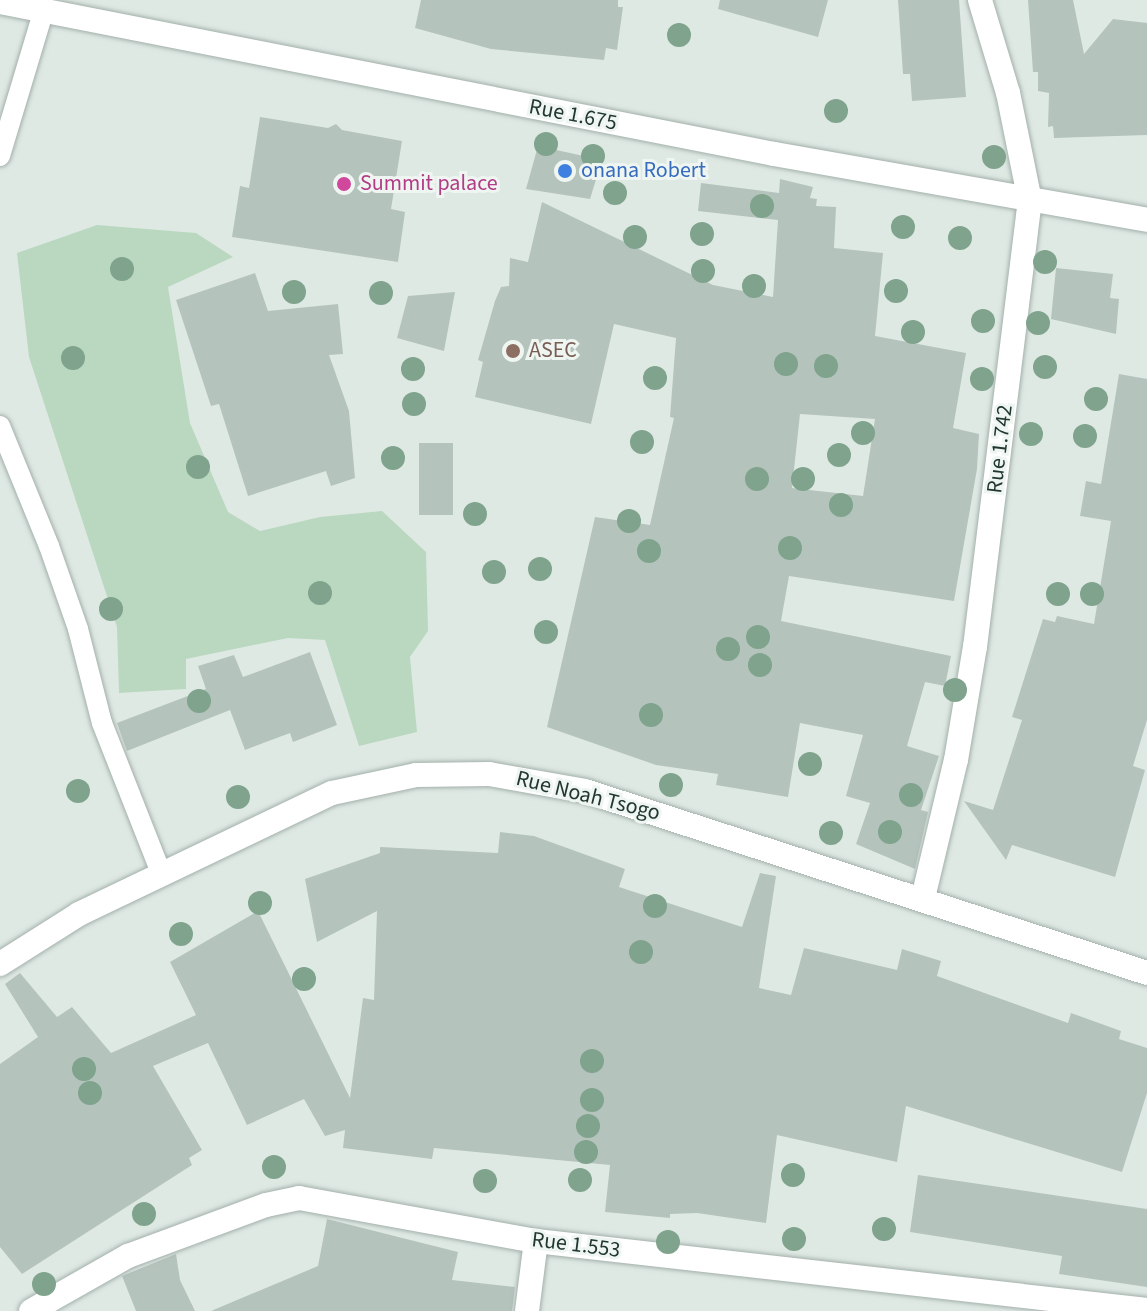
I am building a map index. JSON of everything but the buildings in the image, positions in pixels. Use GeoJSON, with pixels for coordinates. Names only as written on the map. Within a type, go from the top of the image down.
{"type":"FeatureCollection","features":[{"type":"Feature","properties":{"kind":"street","name":"Rue 1.742"},"geometry":{"type":"LineString","coordinates":[[923,898],[956,760],[975,647],[1030,201],[1008,93],[980,0]]}},
{"type":"Feature","properties":{"kind":"street","name":"Rue 1.675"},"geometry":{"type":"LineString","coordinates":[[0,2],[44,6],[1030,201],[1147,220]]}},
{"type":"Feature","properties":{"kind":"street","name":"Rue Noah Tsogo"},"geometry":{"type":"LineString","coordinates":[[0,964],[79,914],[332,793],[416,775],[489,774],[585,791],[1147,973]]}},
{"type":"Feature","properties":{"kind":"street","name":"Rue 1.553"},"geometry":{"type":"LineString","coordinates":[[31,1311],[128,1256],[266,1205],[299,1198],[536,1241],[1147,1310]]}},
{"type":"Feature","properties":{"kind":"street"},"geometry":{"type":"LineString","coordinates":[[527,1311],[536,1241]]}},
{"type":"Feature","properties":{"kind":"lane"},"geometry":{"type":"LineString","coordinates":[[0,156],[44,6]]}},
{"type":"Feature","properties":{"kind":"lane"},"geometry":{"type":"LineString","coordinates":[[0,426],[49,546],[78,629],[102,723],[161,873]]}},
{"type":"Feature","properties":{"kind":"green space"},"geometry":{"type":"Polygon","coordinates":[[[97,225],[196,233],[233,257],[168,287],[190,423],[228,512],[260,531],[320,517],[382,511],[426,552],[428,631],[410,657],[417,732],[359,746],[325,640],[288,638],[186,659],[186,689],[119,693],[117,627],[29,357],[17,253],[97,225]]]}},
{"type":"Feature","properties":{"kind":"place","name":"onana Robert"},"geometry":{"type":"Point","coordinates":[565,171]}},
{"type":"Feature","properties":{"kind":"place","name":"Summit palace"},"geometry":{"type":"Point","coordinates":[344,184]}},
{"type":"Feature","properties":{"kind":"place","name":"ASEC"},"geometry":{"type":"Point","coordinates":[513,351]}}]}
